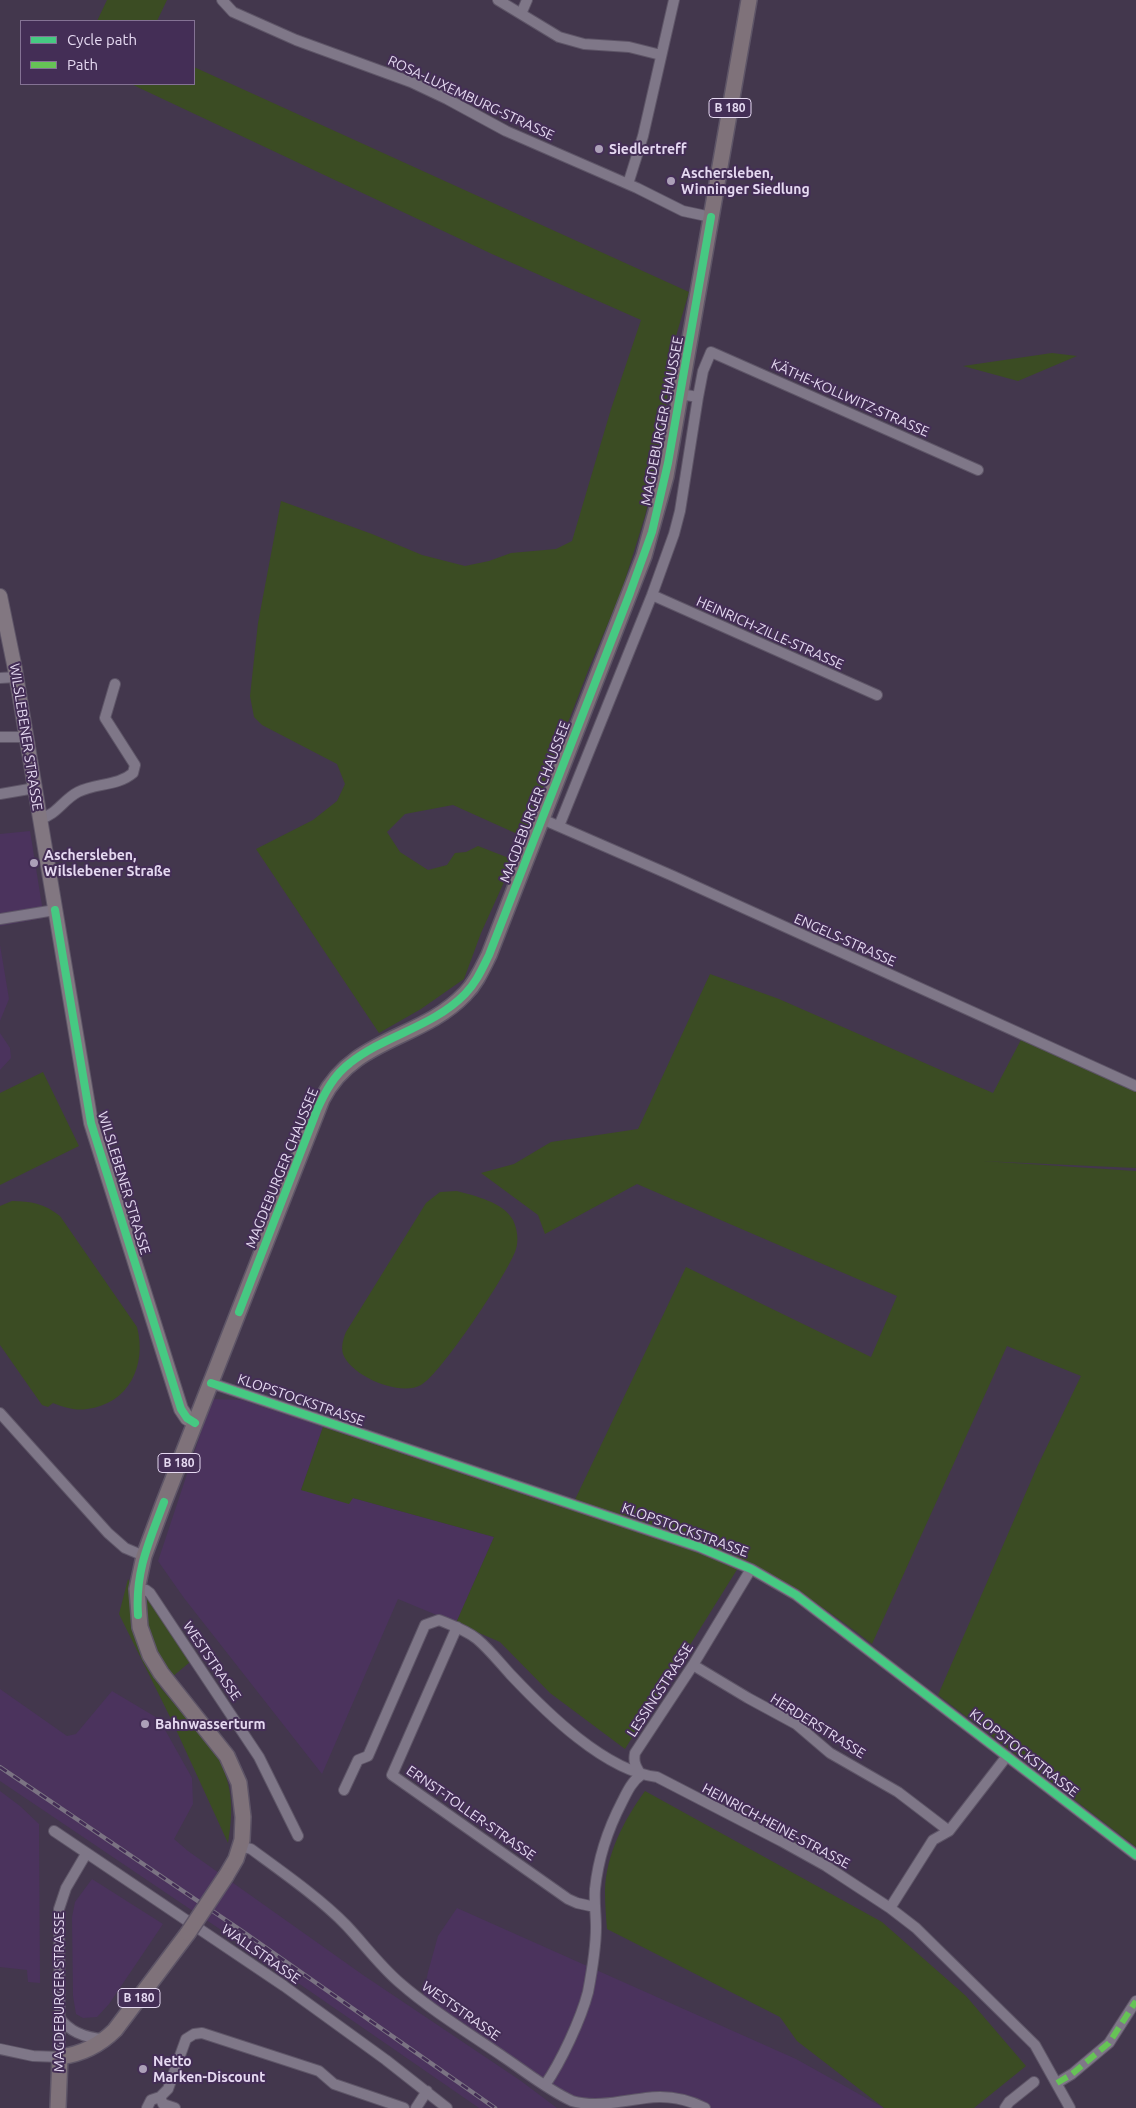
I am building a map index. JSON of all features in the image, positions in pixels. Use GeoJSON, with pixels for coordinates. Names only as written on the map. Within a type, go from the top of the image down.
{"type":"FeatureCollection","features":[{"type":"Feature","properties":{"kind":"main road","name":"MAGDEBURGER CHAUSSEE"},"geometry":{"type":"LineString","coordinates":[[60,2057],[85,2050],[105,2039],[123,2019],[188,1933],[236,1859],[243,1833],[243,1806],[235,1773],[218,1744],[161,1673],[150,1655],[140,1627],[137,1589],[144,1556],[304,1143],[326,1091],[334,1078],[350,1063],[372,1049],[436,1016],[457,1001],[474,983],[489,955],[542,819],[646,548],[666,476],[749,0]]}},
{"type":"Feature","properties":{"kind":"main road","name":"MAGDEBURGER STRASSE"},"geometry":{"type":"LineString","coordinates":[[58,2108],[60,2057]]}},
{"type":"Feature","properties":{"kind":"street"},"geometry":{"type":"LineString","coordinates":[[498,0],[546,31],[571,41],[629,47],[661,55]]}},
{"type":"Feature","properties":{"kind":"street"},"geometry":{"type":"LineString","coordinates":[[521,14],[527,0]]}},
{"type":"Feature","properties":{"kind":"street"},"geometry":{"type":"LineString","coordinates":[[628,184],[632,165],[643,136],[674,0]]}},
{"type":"Feature","properties":{"kind":"street","name":"ROSA-LUXEMBURG-STRASSE"},"geometry":{"type":"LineString","coordinates":[[227,2],[229,9],[242,16],[311,47],[411,82],[506,131],[684,210],[711,217]]}},
{"type":"Feature","properties":{"kind":"street","name":"KÄTHE-KOLLWITZ-STRASSE"},"geometry":{"type":"LineString","coordinates":[[698,397],[703,371],[711,352],[978,470]]}},
{"type":"Feature","properties":{"kind":"street"},"geometry":{"type":"LineString","coordinates":[[559,826],[652,595],[674,534],[680,512],[698,397],[680,394]]}},
{"type":"Feature","properties":{"kind":"street","name":"HEINRICH-ZILLE-STRASSE"},"geometry":{"type":"LineString","coordinates":[[652,595],[877,695]]}},
{"type":"Feature","properties":{"kind":"street","name":"WILSLEBENER STRASSE"},"geometry":{"type":"LineString","coordinates":[[0,596],[16,673],[86,1096],[98,1150],[181,1409],[187,1418],[195,1423]]}},
{"type":"Feature","properties":{"kind":"street"},"geometry":{"type":"LineString","coordinates":[[0,678],[16,673]]}},
{"type":"Feature","properties":{"kind":"street","name":"WILSLEBENER STRASSE"},"geometry":{"type":"LineString","coordinates":[[40,818],[52,813],[78,792],[120,781],[133,773],[135,765],[105,718],[115,684]]}},
{"type":"Feature","properties":{"kind":"street"},"geometry":{"type":"LineString","coordinates":[[0,737],[26,737]]}},
{"type":"Feature","properties":{"kind":"street"},"geometry":{"type":"LineString","coordinates":[[0,794],[35,788]]}},
{"type":"Feature","properties":{"kind":"street","name":"ENGELS-STRASSE"},"geometry":{"type":"LineString","coordinates":[[542,819],[1136,1086]]}},
{"type":"Feature","properties":{"kind":"street"},"geometry":{"type":"LineString","coordinates":[[0,919],[55,910]]}},
{"type":"Feature","properties":{"kind":"street","name":"KLOPSTOCKSTRASSE"},"geometry":{"type":"LineString","coordinates":[[211,1383],[571,1502],[699,1547],[751,1569],[796,1596],[1136,1855]]}},
{"type":"Feature","properties":{"kind":"street"},"geometry":{"type":"LineString","coordinates":[[0,1413],[108,1533],[125,1548],[144,1556]]}},
{"type":"Feature","properties":{"kind":"street","name":"LESSINGSTRASSE"},"geometry":{"type":"LineString","coordinates":[[641,1775],[635,1765],[636,1753],[694,1665],[751,1569]]}},
{"type":"Feature","properties":{"kind":"street","name":"WESTSTRASSE"},"geometry":{"type":"LineString","coordinates":[[137,1589],[146,1590],[150,1593],[259,1757],[298,1836]]}},
{"type":"Feature","properties":{"kind":"street"},"geometry":{"type":"LineString","coordinates":[[344,1790],[358,1760],[368,1756],[425,1625],[439,1620],[457,1627]]}},
{"type":"Feature","properties":{"kind":"street","name":"HEINRICH-HEINE-STRASSE"},"geometry":{"type":"LineString","coordinates":[[457,1627],[476,1639],[529,1694],[578,1737],[615,1763],[641,1775],[657,1777],[788,1845],[826,1866],[890,1908],[916,1928],[1035,2045],[1070,2108]]}},
{"type":"Feature","properties":{"kind":"street","name":"ERNST-TOLLER-STRASSE"},"geometry":{"type":"LineString","coordinates":[[457,1627],[392,1774],[568,1899],[595,1907]]}},
{"type":"Feature","properties":{"kind":"street","name":"HERDERSTRASSE"},"geometry":{"type":"LineString","coordinates":[[694,1665],[748,1698],[796,1724],[830,1752],[898,1792],[950,1831]]}},
{"type":"Feature","properties":{"kind":"street"},"geometry":{"type":"LineString","coordinates":[[890,1908],[933,1840],[950,1831],[1007,1756]]}},
{"type":"Feature","properties":{"kind":"street"},"geometry":{"type":"LineString","coordinates":[[545,2085],[555,2069],[588,1992],[596,1937],[597,1877],[608,1834],[625,1796],[635,1780],[641,1775]]}},
{"type":"Feature","properties":{"kind":"street","name":"WALLSTRASSE"},"geometry":{"type":"LineString","coordinates":[[54,1832],[284,1986],[447,2108]]}},
{"type":"Feature","properties":{"kind":"street","name":"WESTSTRASSE"},"geometry":{"type":"LineString","coordinates":[[240,1846],[251,1850],[330,1910],[386,1970],[415,1996],[545,2085],[572,2101],[605,2106],[644,2098],[663,2097],[686,2100],[705,2108]]}},
{"type":"Feature","properties":{"kind":"street","name":"MAGDEBURGER STRASSE"},"geometry":{"type":"LineString","coordinates":[[60,2057],[59,1909],[66,1888],[86,1854]]}},
{"type":"Feature","properties":{"kind":"street"},"geometry":{"type":"LineString","coordinates":[[1056,2083],[1072,2074],[1108,2043],[1136,2001]]}},
{"type":"Feature","properties":{"kind":"street"},"geometry":{"type":"LineString","coordinates":[[59,2017],[77,2034],[89,2038],[105,2039]]}},
{"type":"Feature","properties":{"kind":"street"},"geometry":{"type":"LineString","coordinates":[[147,2108],[151,2100],[160,2097],[168,2089],[186,2039],[194,2034],[202,2033],[319,2071],[334,2084],[404,2108]]}},
{"type":"Feature","properties":{"kind":"street"},"geometry":{"type":"LineString","coordinates":[[0,2049],[34,2056],[60,2057]]}},
{"type":"Feature","properties":{"kind":"street"},"geometry":{"type":"LineString","coordinates":[[1005,2108],[1009,2102],[1034,2082]]}},
{"type":"Feature","properties":{"kind":"street"},"geometry":{"type":"LineString","coordinates":[[416,2108],[427,2092]]}},
{"type":"Feature","properties":{"kind":"street"},"geometry":{"type":"LineString","coordinates":[[160,2097],[163,2104],[175,2108]]}},
{"type":"Feature","properties":{"kind":"shaded area"},"geometry":{"type":"Polygon","coordinates":[[[30,831],[44,918],[0,926],[0,834],[30,831]]]}},
{"type":"Feature","properties":{"kind":"shaded area"},"geometry":{"type":"Polygon","coordinates":[[[0,945],[9,999],[0,1021],[0,945]]]}},
{"type":"Feature","properties":{"kind":"shaded area"},"geometry":{"type":"Polygon","coordinates":[[[0,1033],[10,1048],[11,1058],[0,1070],[0,1033]]]}},
{"type":"Feature","properties":{"kind":"shaded area"},"geometry":{"type":"Polygon","coordinates":[[[212,1399],[242,1400],[323,1427],[301,1490],[353,1498],[494,1537],[456,1623],[398,1599],[322,1774],[184,1598],[158,1561],[212,1399]]]}},
{"type":"Feature","properties":{"kind":"shaded area"},"geometry":{"type":"Polygon","coordinates":[[[0,1689],[67,1736],[76,1734],[112,1691],[159,1719],[192,1778],[193,1804],[174,1839],[188,1851],[363,1975],[521,2081],[557,2108],[479,2108],[233,1938],[0,1781],[0,1689]]]}},
{"type":"Feature","properties":{"kind":"shaded area"},"geometry":{"type":"Polygon","coordinates":[[[0,1791],[39,1824],[40,1983],[28,1982],[27,1970],[0,1967],[0,1791]]]}},
{"type":"Feature","properties":{"kind":"shaded area"},"geometry":{"type":"Polygon","coordinates":[[[92,1879],[163,1924],[109,2004],[97,2017],[83,2018],[76,2014],[73,1996],[72,1917],[75,1902],[92,1879]]]}},
{"type":"Feature","properties":{"kind":"shaded area"},"geometry":{"type":"Polygon","coordinates":[[[457,1908],[796,2059],[884,2108],[690,2108],[695,2099],[597,2101],[574,2097],[423,1996],[438,1936],[457,1908]]]}},
{"type":"Feature","properties":{"kind":"green space"},"geometry":{"type":"Polygon","coordinates":[[[107,0],[167,0],[157,20],[97,20],[107,0]]]}},
{"type":"Feature","properties":{"kind":"green space"},"geometry":{"type":"Polygon","coordinates":[[[195,67],[689,292],[676,336],[658,461],[645,516],[621,593],[589,668],[524,837],[453,805],[405,814],[387,832],[400,852],[428,870],[447,865],[455,853],[466,852],[478,846],[514,860],[481,933],[464,979],[421,1009],[379,1033],[256,849],[313,820],[337,801],[345,784],[337,764],[262,725],[254,717],[250,696],[258,623],[281,501],[372,534],[422,555],[465,566],[489,561],[511,553],[556,549],[572,541],[611,409],[641,320],[492,254],[133,85],[195,85],[195,67]]]}},
{"type":"Feature","properties":{"kind":"green space"},"geometry":{"type":"Polygon","coordinates":[[[1052,353],[1077,356],[1018,381],[963,366],[1052,353]]]}},
{"type":"Feature","properties":{"kind":"green space"},"geometry":{"type":"Polygon","coordinates":[[[710,974],[779,999],[993,1093],[1023,1036],[1136,1086],[1136,1168],[982,1161],[1136,1171],[1136,1847],[938,1695],[1037,1467],[1081,1376],[1007,1346],[872,1644],[810,1600],[745,1561],[738,1568],[625,1749],[550,1693],[500,1642],[456,1623],[494,1537],[353,1498],[349,1504],[301,1490],[323,1427],[570,1510],[686,1267],[871,1357],[897,1296],[637,1184],[545,1234],[538,1215],[481,1173],[514,1164],[551,1142],[638,1129],[710,974]]]}},
{"type":"Feature","properties":{"kind":"green space"},"geometry":{"type":"Polygon","coordinates":[[[43,1072],[79,1146],[0,1185],[0,1093],[43,1072]]]}},
{"type":"Feature","properties":{"kind":"green space"},"geometry":{"type":"Polygon","coordinates":[[[457,1191],[496,1204],[513,1220],[517,1242],[511,1261],[488,1300],[458,1344],[430,1377],[421,1385],[412,1388],[389,1386],[377,1382],[356,1370],[343,1354],[343,1340],[346,1332],[426,1203],[440,1192],[457,1191]]]}},
{"type":"Feature","properties":{"kind":"green space"},"geometry":{"type":"Polygon","coordinates":[[[12,1201],[38,1204],[60,1216],[137,1327],[139,1355],[137,1368],[132,1380],[124,1391],[102,1406],[78,1409],[53,1403],[48,1407],[42,1405],[0,1345],[0,1206],[12,1201]]]}},
{"type":"Feature","properties":{"kind":"green space"},"geometry":{"type":"Polygon","coordinates":[[[128,1579],[139,1597],[148,1597],[190,1662],[160,1687],[213,1749],[220,1761],[230,1795],[231,1818],[228,1843],[173,1723],[119,1614],[128,1579]]]}},
{"type":"Feature","properties":{"kind":"green space"},"geometry":{"type":"Polygon","coordinates":[[[645,1791],[882,1922],[966,1996],[1026,2066],[974,2108],[884,2108],[797,2041],[780,2017],[607,1929],[605,1891],[609,1864],[623,1826],[645,1791]]]}},
{"type":"Feature","properties":{"kind":"railway"},"geometry":{"type":"LineString","coordinates":[[0,1767],[242,1931],[495,2108]]}},
{"type":"Feature","properties":{"kind":"marked path"},"geometry":{"type":"LineString","coordinates":[[1057,2083],[1072,2074],[1109,2043],[1136,2001]]}},
{"type":"Feature","properties":{"kind":"cycle path"},"geometry":{"type":"LineString","coordinates":[[239,1312],[317,1110],[330,1084],[344,1068],[364,1053],[424,1023],[452,1005],[472,985],[489,955],[652,532],[668,463],[711,217]]}},
{"type":"Feature","properties":{"kind":"cycle path"},"geometry":{"type":"LineString","coordinates":[[55,910],[91,1123],[181,1409],[187,1418],[195,1423]]}},
{"type":"Feature","properties":{"kind":"cycle path"},"geometry":{"type":"LineString","coordinates":[[211,1383],[699,1547],[751,1569],[796,1595],[1136,1855]]}},
{"type":"Feature","properties":{"kind":"cycle path"},"geometry":{"type":"LineString","coordinates":[[138,1615],[141,1570],[148,1544],[164,1502]]}},
{"type":"Feature","properties":{"kind":"place","name":"Siedlertreff"},"geometry":{"type":"Point","coordinates":[599,149]}},
{"type":"Feature","properties":{"kind":"place","name":"Aschersleben, Winninger Siedlung"},"geometry":{"type":"Point","coordinates":[671,181]}},
{"type":"Feature","properties":{"kind":"place","name":"Aschersleben, Wilslebener Straße"},"geometry":{"type":"Point","coordinates":[34,863]}},
{"type":"Feature","properties":{"kind":"place","name":"Bahnwasserturm"},"geometry":{"type":"Point","coordinates":[145,1724]}},
{"type":"Feature","properties":{"kind":"place","name":"Netto Marken-Discount"},"geometry":{"type":"Point","coordinates":[143,2069]}}]}
